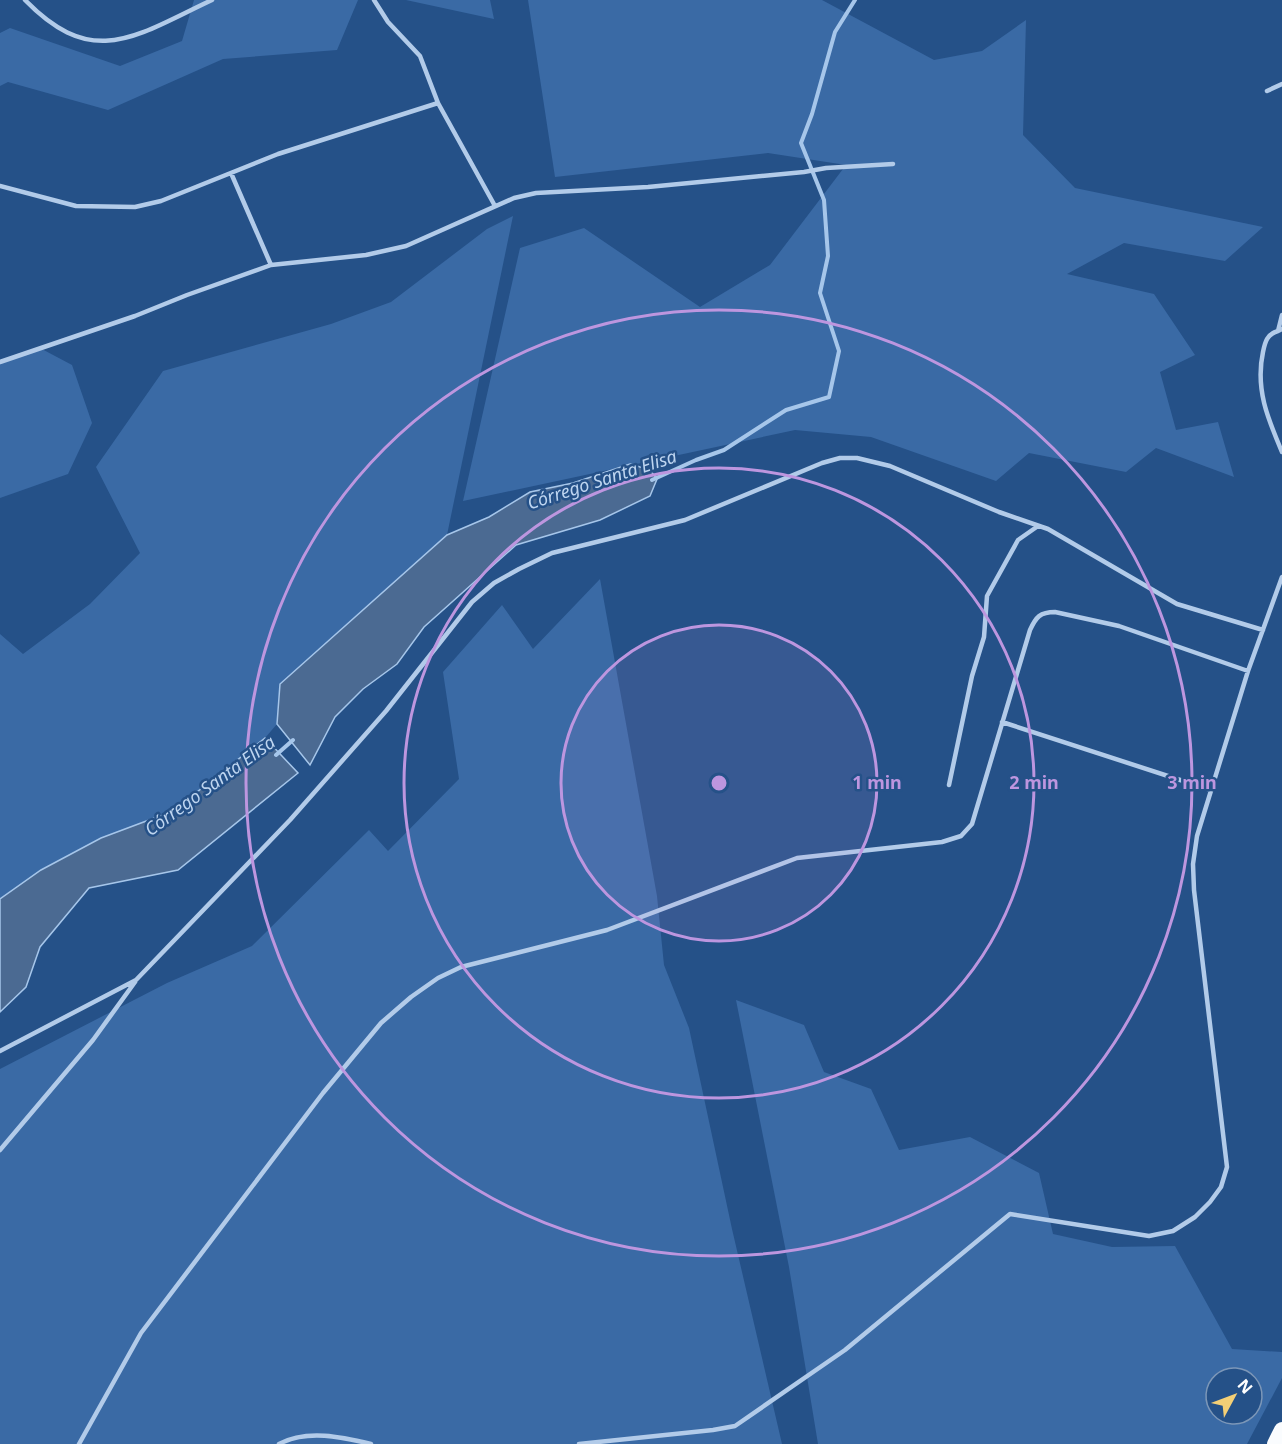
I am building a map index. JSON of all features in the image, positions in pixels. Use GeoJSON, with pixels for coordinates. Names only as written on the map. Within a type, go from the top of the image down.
{"type":"FeatureCollection","features":[{"type":"Feature","properties":{"kind":"highway"},"geometry":{"type":"LineString","coordinates":[[1275,1444],[1282,1430]]}},
{"type":"Feature","properties":{"kind":"lane"},"geometry":{"type":"LineString","coordinates":[[24,0],[57,26],[79,38],[98,42],[116,41],[135,36],[212,0]]}},
{"type":"Feature","properties":{"kind":"lane"},"geometry":{"type":"LineString","coordinates":[[374,0],[388,22],[420,56],[438,103],[495,206]]}},
{"type":"Feature","properties":{"kind":"lane"},"geometry":{"type":"LineString","coordinates":[[1267,91],[1282,84]]}},
{"type":"Feature","properties":{"kind":"lane"},"geometry":{"type":"LineString","coordinates":[[0,186],[76,206],[135,207],[161,201],[278,154],[438,103]]}},
{"type":"Feature","properties":{"kind":"lane"},"geometry":{"type":"LineString","coordinates":[[0,362],[135,316],[271,265],[366,255],[406,246],[495,206],[536,193],[648,187],[826,168],[893,164]]}},
{"type":"Feature","properties":{"kind":"lane"},"geometry":{"type":"LineString","coordinates":[[231,173],[271,265]]}},
{"type":"Feature","properties":{"kind":"lane"},"geometry":{"type":"LineString","coordinates":[[1282,315],[1280,330],[1272,333],[1265,343],[1261,362],[1260,388],[1266,413],[1282,452]]}},
{"type":"Feature","properties":{"kind":"lane"},"geometry":{"type":"LineString","coordinates":[[0,1150],[93,1040],[136,980],[290,820],[386,711],[471,602],[494,584],[552,553],[685,520],[822,463],[840,458],[857,458],[890,466],[999,512],[1048,529],[1177,604],[1263,630]]}},
{"type":"Feature","properties":{"kind":"lane"},"geometry":{"type":"LineString","coordinates":[[949,786],[972,676],[984,637],[987,596],[1018,540],[1038,526]]}},
{"type":"Feature","properties":{"kind":"lane"},"geometry":{"type":"LineString","coordinates":[[579,1444],[735,1426],[845,1350],[1010,1214],[1149,1236],[1173,1231],[1195,1217],[1210,1202],[1221,1187],[1227,1167],[1192,876],[1197,836],[1248,671],[1282,577]]}},
{"type":"Feature","properties":{"kind":"lane"},"geometry":{"type":"LineString","coordinates":[[79,1444],[141,1333],[323,1093],[381,1023],[411,997],[438,978],[460,967],[608,930],[797,858],[942,842],[961,836],[972,824],[1030,630],[1034,620],[1044,612],[1055,612],[1119,626],[1248,671]]}},
{"type":"Feature","properties":{"kind":"lane"},"geometry":{"type":"LineString","coordinates":[[1002,722],[1211,790]]}},
{"type":"Feature","properties":{"kind":"lane"},"geometry":{"type":"LineString","coordinates":[[0,1051],[136,980]]}},
{"type":"Feature","properties":{"kind":"lane"},"geometry":{"type":"LineString","coordinates":[[279,1444],[286,1440],[311,1436],[337,1436],[371,1444]]}},
{"type":"Feature","properties":{"kind":"shaded area"},"geometry":{"type":"Polygon","coordinates":[[[194,0],[358,0],[337,50],[223,59],[108,110],[8,82],[0,86],[0,33],[10,28],[120,66],[182,41],[194,0]]]}},
{"type":"Feature","properties":{"kind":"shaded area"},"geometry":{"type":"Polygon","coordinates":[[[406,0],[490,0],[494,19],[406,0]]]}},
{"type":"Feature","properties":{"kind":"shaded area"},"geometry":{"type":"Polygon","coordinates":[[[528,0],[822,0],[934,60],[982,51],[1026,20],[1023,135],[1075,188],[1263,227],[1225,261],[1124,243],[1067,274],[1154,294],[1195,355],[1160,372],[1176,430],[1218,422],[1234,477],[1156,448],[1126,472],[1029,453],[996,481],[871,437],[795,430],[463,501],[520,248],[584,228],[700,307],[770,265],[846,165],[768,153],[555,177],[528,0]]]}},
{"type":"Feature","properties":{"kind":"shaded area"},"geometry":{"type":"Polygon","coordinates":[[[513,216],[447,535],[280,684],[277,724],[265,738],[173,811],[101,838],[41,870],[0,899],[0,634],[23,654],[90,604],[140,553],[96,467],[163,371],[331,324],[391,302],[487,229],[513,216]]]}},
{"type":"Feature","properties":{"kind":"shaded area"},"geometry":{"type":"Polygon","coordinates":[[[38,347],[72,365],[92,423],[68,474],[0,498],[0,361],[38,347]]]}},
{"type":"Feature","properties":{"kind":"shaded area"},"geometry":{"type":"Polygon","coordinates":[[[600,579],[657,896],[664,965],[689,1028],[732,1229],[782,1444],[0,1444],[0,1069],[167,983],[252,946],[369,830],[388,851],[459,779],[443,672],[502,605],[533,649],[600,579]]]}},
{"type":"Feature","properties":{"kind":"shaded area"},"geometry":{"type":"Polygon","coordinates":[[[736,1000],[804,1025],[824,1072],[871,1089],[899,1150],[970,1137],[1039,1173],[1053,1234],[1112,1247],[1175,1246],[1232,1349],[1282,1352],[1282,1378],[1264,1412],[1264,1366],[1204,1366],[1204,1426],[1257,1426],[1247,1444],[818,1444],[789,1267],[736,1000]]]}},
{"type":"Feature","properties":{"kind":"water"},"geometry":{"type":"Polygon","coordinates":[[[630,464],[650,470],[657,479],[650,496],[600,520],[516,545],[424,627],[397,664],[363,689],[335,717],[310,765],[277,724],[280,684],[447,535],[489,517],[530,492],[573,483],[630,464]]]}},
{"type":"Feature","properties":{"kind":"water"},"geometry":{"type":"Polygon","coordinates":[[[265,738],[298,773],[178,870],[89,888],[40,947],[26,987],[0,1012],[0,899],[41,870],[101,838],[173,811],[265,738]]]}},
{"type":"Feature","properties":{"kind":"waterway","name":"Córrego Santa Elisa"},"geometry":{"type":"LineString","coordinates":[[652,480],[724,450],[786,410],[829,397],[839,351],[820,293],[828,256],[824,200],[801,143],[812,114],[835,32],[855,0]]}},
{"type":"Feature","properties":{"kind":"waterway","name":"Córrego Santa Elisa"},"geometry":{"type":"LineString","coordinates":[[276,755],[293,740]]}}]}
